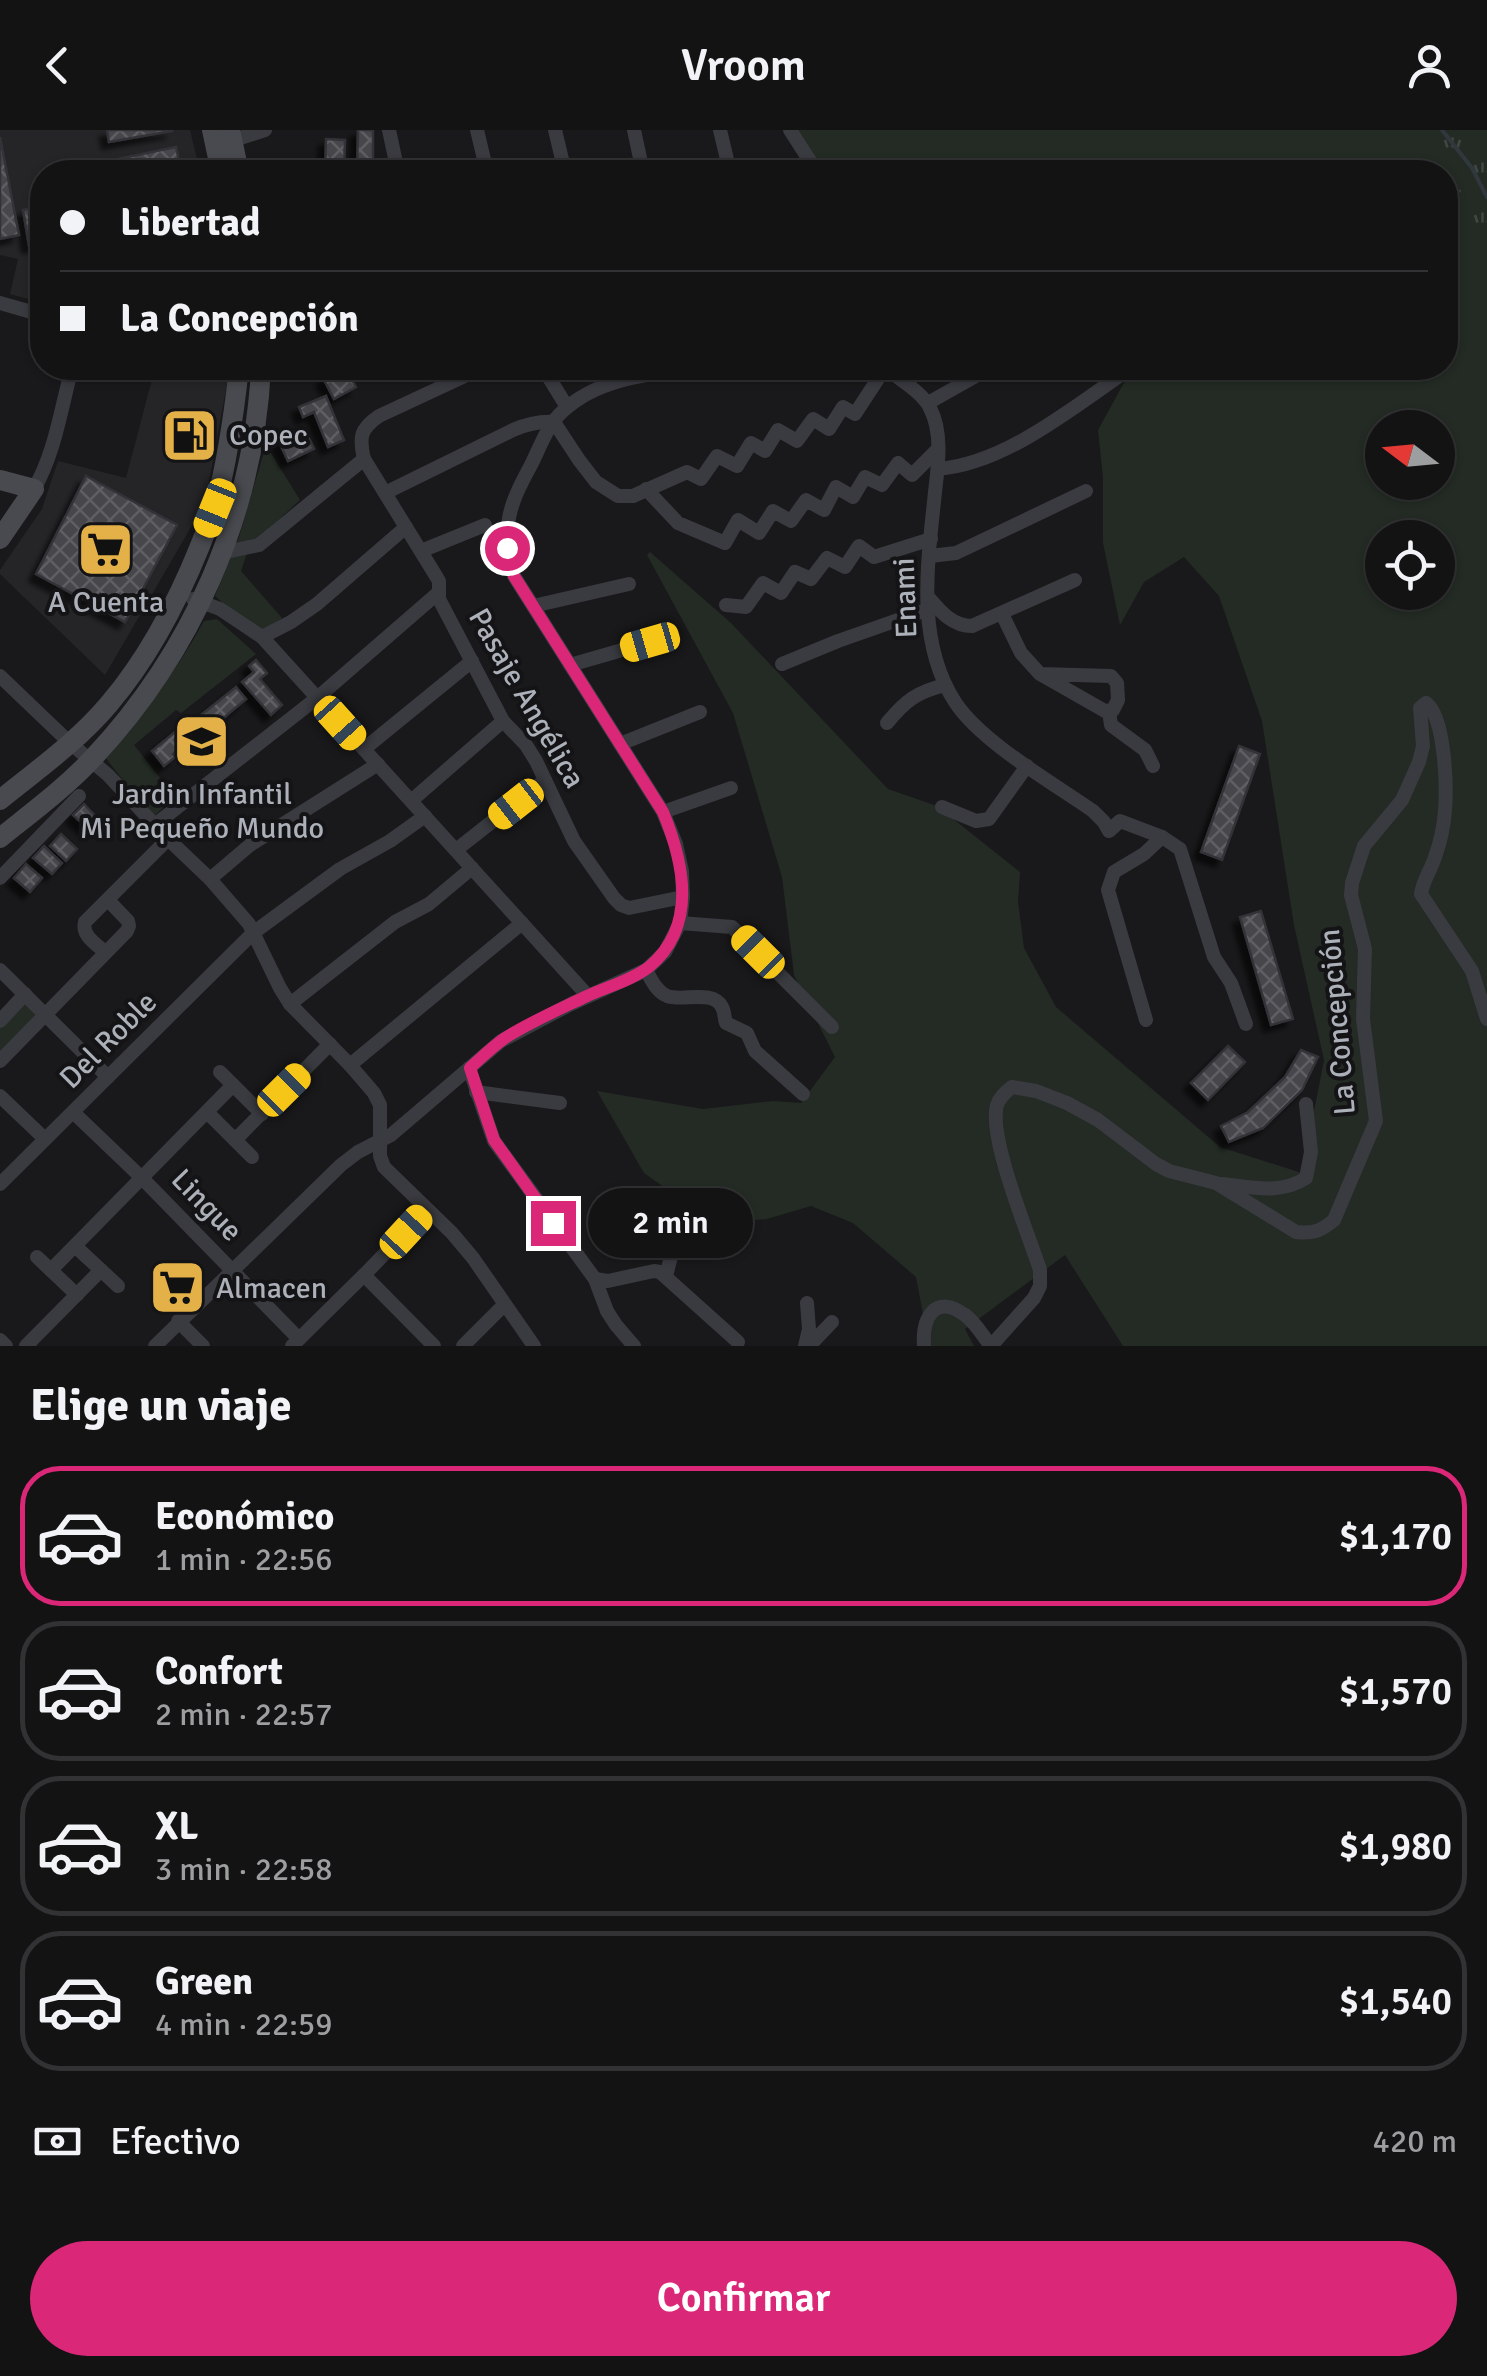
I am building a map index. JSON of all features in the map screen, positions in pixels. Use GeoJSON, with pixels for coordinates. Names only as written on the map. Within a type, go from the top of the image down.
{"type":"FeatureCollection","features":[{"type":"Feature","properties":{"kind":"main road"},"geometry":{"type":"LineString","coordinates":[[222,137],[233,160]]}},
{"type":"Feature","properties":{"kind":"main road"},"geometry":{"type":"LineString","coordinates":[[0,800],[108,706],[180,594],[215,508],[229,446],[237,380]]}},
{"type":"Feature","properties":{"kind":"main road"},"geometry":{"type":"LineString","coordinates":[[0,838],[92,760],[149,690],[201,602],[246,478],[259,380]]}},
{"type":"Feature","properties":{"kind":"main road"},"geometry":{"type":"LineString","coordinates":[[0,480],[34,489],[0,539]]}},
{"type":"Feature","properties":{"kind":"street"},"geometry":{"type":"LineString","coordinates":[[222,137],[265,130]]}},
{"type":"Feature","properties":{"kind":"street"},"geometry":{"type":"LineString","coordinates":[[389,130],[395,160]]}},
{"type":"Feature","properties":{"kind":"street"},"geometry":{"type":"LineString","coordinates":[[476,130],[484,160]]}},
{"type":"Feature","properties":{"kind":"street"},"geometry":{"type":"LineString","coordinates":[[555,130],[563,160]]}},
{"type":"Feature","properties":{"kind":"street"},"geometry":{"type":"LineString","coordinates":[[634,130],[641,160]]}},
{"type":"Feature","properties":{"kind":"street"},"geometry":{"type":"LineString","coordinates":[[720,130],[727,160]]}},
{"type":"Feature","properties":{"kind":"street"},"geometry":{"type":"LineString","coordinates":[[790,130],[809,160]]}},
{"type":"Feature","properties":{"kind":"street"},"geometry":{"type":"LineString","coordinates":[[0,304],[30,312]]}},
{"type":"Feature","properties":{"kind":"street"},"geometry":{"type":"LineString","coordinates":[[34,489],[43,474],[69,380]]}},
{"type":"Feature","properties":{"kind":"street"},"geometry":{"type":"LineString","coordinates":[[221,553],[259,545],[364,459],[360,444],[368,424],[456,380]]}},
{"type":"Feature","properties":{"kind":"street"},"geometry":{"type":"LineString","coordinates":[[550,380],[567,408]]}},
{"type":"Feature","properties":{"kind":"street"},"geometry":{"type":"LineString","coordinates":[[155,1346],[358,1152],[380,1142],[513,1033],[646,970],[664,952],[680,923],[682,871],[663,812],[514,576],[507,548],[508,516],[514,496],[554,422],[606,380]]}},
{"type":"Feature","properties":{"kind":"street"},"geometry":{"type":"LineString","coordinates":[[554,422],[603,488],[626,498],[687,472],[701,479],[718,456],[737,466],[751,443],[766,450],[778,430],[798,441],[812,419],[829,429],[843,407],[855,414],[877,380]]}},
{"type":"Feature","properties":{"kind":"street"},"geometry":{"type":"LineString","coordinates":[[900,380],[928,403],[969,380]]}},
{"type":"Feature","properties":{"kind":"street"},"geometry":{"type":"LineString","coordinates":[[938,469],[958,467],[996,452],[1113,380]]}},
{"type":"Feature","properties":{"kind":"street","name":"Enami"},"geometry":{"type":"LineString","coordinates":[[928,403],[937,428],[938,450],[930,539],[928,633],[945,684],[968,718],[1027,766],[1093,811],[1109,831],[1120,821],[1162,837]]}},
{"type":"Feature","properties":{"kind":"street"},"geometry":{"type":"LineString","coordinates":[[385,493],[513,430],[554,422]]}},
{"type":"Feature","properties":{"kind":"street"},"geometry":{"type":"LineString","coordinates":[[646,489],[678,524],[725,543],[738,520],[759,533],[773,510],[791,521],[806,500],[824,510],[836,487],[853,497],[865,477],[882,485],[898,464],[912,475],[938,450]]}},
{"type":"Feature","properties":{"kind":"street","name":"Pasaje Angélica"},"geometry":{"type":"LineString","coordinates":[[364,459],[439,581],[439,598],[502,720],[526,746],[582,853],[621,905],[629,908],[683,897]]}},
{"type":"Feature","properties":{"kind":"street"},"geometry":{"type":"LineString","coordinates":[[930,556],[956,552],[1086,492]]}},
{"type":"Feature","properties":{"kind":"street"},"geometry":{"type":"LineString","coordinates":[[422,551],[484,525]]}},
{"type":"Feature","properties":{"kind":"street"},"geometry":{"type":"LineString","coordinates":[[262,637],[318,604],[406,527]]}},
{"type":"Feature","properties":{"kind":"street"},"geometry":{"type":"LineString","coordinates":[[726,604],[746,608],[763,583],[781,593],[795,572],[811,580],[827,558],[845,567],[860,546],[874,558],[930,539]]}},
{"type":"Feature","properties":{"kind":"street"},"geometry":{"type":"LineString","coordinates":[[782,664],[929,603],[949,618],[972,626],[1075,580]]}},
{"type":"Feature","properties":{"kind":"street"},"geometry":{"type":"LineString","coordinates":[[533,606],[629,584]]}},
{"type":"Feature","properties":{"kind":"street"},"geometry":{"type":"LineString","coordinates":[[156,824],[317,698],[438,593]]}},
{"type":"Feature","properties":{"kind":"street"},"geometry":{"type":"LineString","coordinates":[[180,594],[220,608],[262,637],[588,996]]}},
{"type":"Feature","properties":{"kind":"street"},"geometry":{"type":"LineString","coordinates":[[1002,614],[1021,653],[1040,674],[1109,712]]}},
{"type":"Feature","properties":{"kind":"street"},"geometry":{"type":"LineString","coordinates":[[570,665],[650,642]]}},
{"type":"Feature","properties":{"kind":"street"},"geometry":{"type":"LineString","coordinates":[[364,749],[472,661]]}},
{"type":"Feature","properties":{"kind":"street"},"geometry":{"type":"LineString","coordinates":[[1040,674],[1111,676],[1117,684],[1118,700],[1109,712]]}},
{"type":"Feature","properties":{"kind":"street"},"geometry":{"type":"LineString","coordinates":[[0,676],[92,760],[249,924],[290,1004],[374,1093],[380,1105],[384,1167],[473,1258],[534,1346]]}},
{"type":"Feature","properties":{"kind":"street"},"geometry":{"type":"LineString","coordinates":[[887,723],[904,702],[945,684]]}},
{"type":"Feature","properties":{"kind":"street","name":"La Concepción"},"geometry":{"type":"LineString","coordinates":[[924,1338],[929,1313],[954,1309],[966,1316],[991,1346],[1040,1286],[1040,1270],[1000,1150],[996,1109],[999,1100],[1012,1088],[1036,1091],[1067,1103],[1098,1120],[1168,1171],[1216,1183],[1296,1232],[1322,1230],[1334,1220],[1376,1120],[1363,1019],[1365,949],[1351,895],[1352,883],[1364,846],[1396,809],[1419,762],[1423,746],[1420,708],[1426,703],[1432,706],[1436,717],[1445,768],[1445,813],[1421,894],[1472,971],[1487,1019]]}},
{"type":"Feature","properties":{"kind":"street"},"geometry":{"type":"LineString","coordinates":[[620,744],[700,712]]}},
{"type":"Feature","properties":{"kind":"street"},"geometry":{"type":"LineString","coordinates":[[1109,712],[1110,725],[1145,750],[1153,766]]}},
{"type":"Feature","properties":{"kind":"street"},"geometry":{"type":"LineString","coordinates":[[411,801],[502,720]]}},
{"type":"Feature","properties":{"kind":"street"},"geometry":{"type":"LineString","coordinates":[[210,879],[250,845],[378,764]]}},
{"type":"Feature","properties":{"kind":"street"},"geometry":{"type":"LineString","coordinates":[[942,807],[976,821],[989,819],[1027,766]]}},
{"type":"Feature","properties":{"kind":"street"},"geometry":{"type":"LineString","coordinates":[[456,850],[545,780]]}},
{"type":"Feature","properties":{"kind":"street"},"geometry":{"type":"LineString","coordinates":[[663,812],[731,788]]}},
{"type":"Feature","properties":{"kind":"street"},"geometry":{"type":"LineString","coordinates":[[0,878],[80,796]]}},
{"type":"Feature","properties":{"kind":"street","name":"Del Roble"},"geometry":{"type":"LineString","coordinates":[[0,1184],[254,933],[340,869],[425,816]]}},
{"type":"Feature","properties":{"kind":"street"},"geometry":{"type":"LineString","coordinates":[[1146,1020],[1108,890],[1114,872],[1144,854],[1162,837],[1180,849],[1214,956],[1231,982],[1246,1024]]}},
{"type":"Feature","properties":{"kind":"street"},"geometry":{"type":"LineString","coordinates":[[104,952],[85,934],[86,922],[168,839]]}},
{"type":"Feature","properties":{"kind":"street"},"geometry":{"type":"LineString","coordinates":[[290,1004],[395,922],[429,904],[472,868]]}},
{"type":"Feature","properties":{"kind":"street"},"geometry":{"type":"LineString","coordinates":[[0,1062],[129,926],[108,900]]}},
{"type":"Feature","properties":{"kind":"street"},"geometry":{"type":"LineString","coordinates":[[350,1065],[522,923]]}},
{"type":"Feature","properties":{"kind":"street"},"geometry":{"type":"LineString","coordinates":[[680,923],[732,927],[832,1027]]}},
{"type":"Feature","properties":{"kind":"street"},"geometry":{"type":"LineString","coordinates":[[0,970],[108,1077]]}},
{"type":"Feature","properties":{"kind":"street"},"geometry":{"type":"LineString","coordinates":[[646,970],[655,986],[669,996],[708,998],[719,1003],[726,1024],[747,1033],[756,1051],[804,1094]]}},
{"type":"Feature","properties":{"kind":"street"},"geometry":{"type":"LineString","coordinates":[[0,1021],[25,994]]}},
{"type":"Feature","properties":{"kind":"street"},"geometry":{"type":"LineString","coordinates":[[236,1140],[330,1044]]}},
{"type":"Feature","properties":{"kind":"street"},"geometry":{"type":"LineString","coordinates":[[470,1068],[494,1140],[594,1279],[616,1326],[634,1346]]}},
{"type":"Feature","properties":{"kind":"street"},"geometry":{"type":"LineString","coordinates":[[220,1072],[262,1114]]}},
{"type":"Feature","properties":{"kind":"street"},"geometry":{"type":"LineString","coordinates":[[51,1270],[233,1085]]}},
{"type":"Feature","properties":{"kind":"street"},"geometry":{"type":"LineString","coordinates":[[476,1092],[560,1103]]}},
{"type":"Feature","properties":{"kind":"street"},"geometry":{"type":"LineString","coordinates":[[0,1096],[45,1140]]}},
{"type":"Feature","properties":{"kind":"street"},"geometry":{"type":"LineString","coordinates":[[1216,1183],[1275,1190],[1306,1178],[1311,1152],[1306,1104]]}},
{"type":"Feature","properties":{"kind":"street","name":"Lingue"},"geometry":{"type":"LineString","coordinates":[[74,1112],[232,1271],[296,1342]]}},
{"type":"Feature","properties":{"kind":"street"},"geometry":{"type":"LineString","coordinates":[[208,1113],[252,1157]]}},
{"type":"Feature","properties":{"kind":"street"},"geometry":{"type":"LineString","coordinates":[[296,1342],[426,1210]]}},
{"type":"Feature","properties":{"kind":"street"},"geometry":{"type":"LineString","coordinates":[[75,1246],[118,1286]]}},
{"type":"Feature","properties":{"kind":"street"},"geometry":{"type":"LineString","coordinates":[[666,1276],[673,1249]]}},
{"type":"Feature","properties":{"kind":"street"},"geometry":{"type":"LineString","coordinates":[[38,1257],[77,1295]]}},
{"type":"Feature","properties":{"kind":"street"},"geometry":{"type":"LineString","coordinates":[[26,1346],[101,1270]]}},
{"type":"Feature","properties":{"kind":"street"},"geometry":{"type":"LineString","coordinates":[[594,1279],[608,1281],[654,1272],[666,1276],[738,1342]]}},
{"type":"Feature","properties":{"kind":"street"},"geometry":{"type":"LineString","coordinates":[[364,1276],[434,1346]]}},
{"type":"Feature","properties":{"kind":"street"},"geometry":{"type":"LineString","coordinates":[[807,1303],[807,1346]]}},
{"type":"Feature","properties":{"kind":"street"},"geometry":{"type":"LineString","coordinates":[[464,1346],[504,1305]]}},
{"type":"Feature","properties":{"kind":"street"},"geometry":{"type":"LineString","coordinates":[[178,1321],[203,1346]]}},
{"type":"Feature","properties":{"kind":"street"},"geometry":{"type":"LineString","coordinates":[[807,1346],[832,1322]]}},
{"type":"Feature","properties":{"kind":"street"},"geometry":{"type":"LineString","coordinates":[[0,1340],[6,1346]]}},
{"type":"Feature","properties":{"kind":"shaded area"},"geometry":{"type":"Polygon","coordinates":[[[0,130],[190,130],[197,160],[30,160],[30,300],[10,294],[18,259],[0,255],[0,130]]]}},
{"type":"Feature","properties":{"kind":"shaded area"},"geometry":{"type":"Polygon","coordinates":[[[152,380],[228,380],[205,503],[105,675],[0,570],[42,509],[58,461],[126,478],[152,380]]]}},
{"type":"Feature","properties":{"kind":"green space"},"geometry":{"type":"Polygon","coordinates":[[[790,130],[1487,130],[1487,1346],[1123,1346],[1065,1255],[965,1329],[974,1346],[929,1346],[916,1277],[853,1223],[811,1206],[767,1219],[715,1223],[644,1173],[597,1091],[703,1109],[773,1101],[801,1103],[835,1057],[794,975],[782,877],[733,713],[647,555],[650,552],[731,623],[888,789],[937,806],[1020,872],[1018,902],[1024,948],[1056,1007],[1220,1147],[1302,1173],[1324,1060],[1294,925],[1262,721],[1219,596],[1184,557],[1144,582],[1120,625],[1103,543],[1098,430],[1125,380],[1458,380],[1458,160],[809,160],[790,130]]]}},
{"type":"Feature","properties":{"kind":"green space"},"geometry":{"type":"Polygon","coordinates":[[[1414,130],[1476,131],[1487,161],[1487,248],[1458,188],[1458,160],[1442,160],[1414,130]]]}},
{"type":"Feature","properties":{"kind":"green space"},"geometry":{"type":"Polygon","coordinates":[[[266,445],[300,500],[249,547],[241,571],[282,618],[261,636],[215,596],[239,537],[266,445]]]}},
{"type":"Feature","properties":{"kind":"green space"},"geometry":{"type":"Polygon","coordinates":[[[217,619],[256,654],[134,745],[175,797],[155,815],[105,757],[159,692],[204,621],[217,619]]]}},
{"type":"Feature","properties":{"kind":"green space"},"geometry":{"type":"Polygon","coordinates":[[[23,1002],[37,1016],[0,1055],[0,1026],[23,1002]]]}},
{"type":"Feature","properties":{"kind":"building"},"geometry":{"type":"Polygon","coordinates":[[[107,130],[172,130],[172,131],[109,142],[107,130]]]}},
{"type":"Feature","properties":{"kind":"building"},"geometry":{"type":"Polygon","coordinates":[[[358,130],[373,130],[373,160],[357,160],[358,130]]]}},
{"type":"Feature","properties":{"kind":"building"},"geometry":{"type":"Polygon","coordinates":[[[0,137],[19,235],[0,239],[0,137]]]}},
{"type":"Feature","properties":{"kind":"building"},"geometry":{"type":"Polygon","coordinates":[[[326,139],[345,140],[344,160],[325,160],[326,139]]]}},
{"type":"Feature","properties":{"kind":"building"},"geometry":{"type":"Polygon","coordinates":[[[176,147],[179,160],[113,160],[176,147]]]}},
{"type":"Feature","properties":{"kind":"building"},"geometry":{"type":"Polygon","coordinates":[[[30,209],[29,246],[23,210],[30,209]]]}},
{"type":"Feature","properties":{"kind":"building"},"geometry":{"type":"Polygon","coordinates":[[[324,380],[352,380],[356,387],[334,399],[324,380]]]}},
{"type":"Feature","properties":{"kind":"building"},"geometry":{"type":"Polygon","coordinates":[[[326,396],[344,440],[328,447],[314,412],[303,417],[299,407],[326,396]]]}},
{"type":"Feature","properties":{"kind":"building"},"geometry":{"type":"Polygon","coordinates":[[[305,430],[314,449],[288,461],[279,442],[305,430]]]}},
{"type":"Feature","properties":{"kind":"building","name":"A Cuenta"},"geometry":{"type":"Polygon","coordinates":[[[86,476],[177,525],[125,622],[36,574],[86,476]]]}},
{"type":"Feature","properties":{"kind":"building"},"geometry":{"type":"Polygon","coordinates":[[[256,660],[267,673],[260,679],[282,705],[271,715],[242,682],[254,672],[249,666],[256,660]]]}},
{"type":"Feature","properties":{"kind":"building"},"geometry":{"type":"Polygon","coordinates":[[[236,687],[246,699],[207,732],[196,719],[236,687]]]}},
{"type":"Feature","properties":{"kind":"building"},"geometry":{"type":"Polygon","coordinates":[[[186,723],[196,735],[164,766],[152,751],[186,723]]]}},
{"type":"Feature","properties":{"kind":"building"},"geometry":{"type":"Polygon","coordinates":[[[1239,746],[1260,754],[1222,860],[1201,852],[1239,746]]]}},
{"type":"Feature","properties":{"kind":"building"},"geometry":{"type":"Polygon","coordinates":[[[84,804],[98,819],[88,829],[73,815],[84,804]]]}},
{"type":"Feature","properties":{"kind":"building"},"geometry":{"type":"Polygon","coordinates":[[[61,834],[77,849],[66,861],[50,846],[61,834]]]}},
{"type":"Feature","properties":{"kind":"building"},"geometry":{"type":"Polygon","coordinates":[[[44,846],[62,863],[52,874],[33,858],[44,846]]]}},
{"type":"Feature","properties":{"kind":"building"},"geometry":{"type":"Polygon","coordinates":[[[26,864],[42,878],[30,892],[14,878],[26,864]]]}},
{"type":"Feature","properties":{"kind":"building"},"geometry":{"type":"Polygon","coordinates":[[[1261,911],[1293,1019],[1271,1025],[1240,917],[1261,911]]]}},
{"type":"Feature","properties":{"kind":"building"},"geometry":{"type":"Polygon","coordinates":[[[1228,1046],[1245,1062],[1208,1100],[1191,1083],[1228,1046]]]}},
{"type":"Feature","properties":{"kind":"building"},"geometry":{"type":"Polygon","coordinates":[[[1301,1050],[1318,1057],[1302,1090],[1263,1128],[1229,1142],[1221,1126],[1248,1112],[1285,1077],[1301,1050]]]}},
{"type":"Feature","properties":{"kind":"waterway"},"geometry":{"type":"LineString","coordinates":[[1442,130],[1472,168],[1487,197]]}},
{"type":"Feature","properties":{"kind":"place","name":"Copec"},"geometry":{"type":"Point","coordinates":[190,435]}},
{"type":"Feature","properties":{"kind":"place","name":"A Cuenta"},"geometry":{"type":"Point","coordinates":[106,549]}},
{"type":"Feature","properties":{"kind":"place","name":"Jardin Infantil Mi Pequeño Mundo"},"geometry":{"type":"Point","coordinates":[202,741]}},
{"type":"Feature","properties":{"kind":"place","name":"Almacen"},"geometry":{"type":"Point","coordinates":[177,1288]}},
{"type":"Feature","properties":{"kind":"route"},"geometry":{"type":"LineString","coordinates":[[507,548],[514,576],[663,812],[682,871],[680,923],[664,952],[646,970],[513,1033],[470,1068],[494,1140],[553,1223]]}}]}
